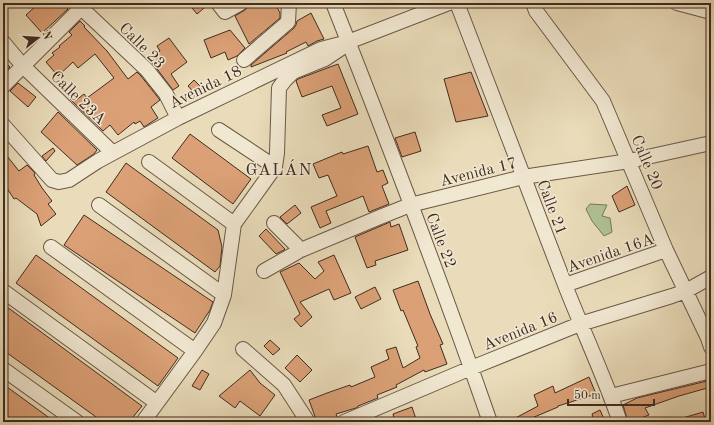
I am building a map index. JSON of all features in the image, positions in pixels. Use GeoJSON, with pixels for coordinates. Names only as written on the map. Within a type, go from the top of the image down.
{"type":"FeatureCollection","features":[{"type":"Feature","properties":{"kind":"street"},"geometry":{"type":"LineString","coordinates":[[222,8],[241,3]]}},
{"type":"Feature","properties":{"kind":"street"},"geometry":{"type":"LineString","coordinates":[[244,60],[288,22],[289,3]]}},
{"type":"Feature","properties":{"kind":"street","name":"Calle 22"},"geometry":{"type":"LineString","coordinates":[[333,3],[410,205],[490,422]]}},
{"type":"Feature","properties":{"kind":"street","name":"Avenida 18"},"geometry":{"type":"LineString","coordinates":[[3,125],[52,180],[59,182],[69,180],[113,152],[178,118],[321,49],[348,42],[449,3]]}},
{"type":"Feature","properties":{"kind":"street","name":"Calle 21"},"geometry":{"type":"LineString","coordinates":[[457,3],[580,324],[611,396],[620,422]]}},
{"type":"Feature","properties":{"kind":"street","name":"Calle 20"},"geometry":{"type":"LineString","coordinates":[[532,3],[536,11],[603,101],[666,250],[711,347]]}},
{"type":"Feature","properties":{"kind":"street"},"geometry":{"type":"LineString","coordinates":[[679,3],[711,12]]}},
{"type":"Feature","properties":{"kind":"street"},"geometry":{"type":"LineString","coordinates":[[3,86],[81,4]]}},
{"type":"Feature","properties":{"kind":"street","name":"Calle 23"},"geometry":{"type":"LineString","coordinates":[[81,4],[147,70],[166,94],[178,118]]}},
{"type":"Feature","properties":{"kind":"street"},"geometry":{"type":"LineString","coordinates":[[3,42],[23,66]]}},
{"type":"Feature","properties":{"kind":"street"},"geometry":{"type":"LineString","coordinates":[[143,422],[214,323],[224,295],[234,224],[275,167],[278,153],[279,88],[293,72],[325,59],[348,42]]}},
{"type":"Feature","properties":{"kind":"street","name":"Calle 23A"},"geometry":{"type":"LineString","coordinates":[[23,66],[113,152]]}},
{"type":"Feature","properties":{"kind":"street"},"geometry":{"type":"LineString","coordinates":[[219,130],[275,167]]}},
{"type":"Feature","properties":{"kind":"street","name":"Avenida 17"},"geometry":{"type":"LineString","coordinates":[[264,271],[301,250],[410,205],[523,177],[629,161],[711,143]]}},
{"type":"Feature","properties":{"kind":"street"},"geometry":{"type":"LineString","coordinates":[[149,162],[234,224]]}},
{"type":"Feature","properties":{"kind":"street"},"geometry":{"type":"LineString","coordinates":[[99,204],[224,295]]}},
{"type":"Feature","properties":{"kind":"street"},"geometry":{"type":"LineString","coordinates":[[274,223],[301,250]]}},
{"type":"Feature","properties":{"kind":"street"},"geometry":{"type":"LineString","coordinates":[[51,247],[195,351]]}},
{"type":"Feature","properties":{"kind":"street","name":"Avenida 16A"},"geometry":{"type":"LineString","coordinates":[[565,285],[666,250]]}},
{"type":"Feature","properties":{"kind":"street","name":"Avenida 16"},"geometry":{"type":"LineString","coordinates":[[344,422],[360,419],[471,368],[580,324],[686,291],[711,277]]}},
{"type":"Feature","properties":{"kind":"street"},"geometry":{"type":"LineString","coordinates":[[3,291],[157,403]]}},
{"type":"Feature","properties":{"kind":"street"},"geometry":{"type":"LineString","coordinates":[[243,349],[284,384],[308,422]]}},
{"type":"Feature","properties":{"kind":"street"},"geometry":{"type":"LineString","coordinates":[[3,369],[77,422]]}},
{"type":"Feature","properties":{"kind":"street"},"geometry":{"type":"LineString","coordinates":[[611,396],[711,371]]}},
{"type":"Feature","properties":{"kind":"green space"},"geometry":{"type":"Polygon","coordinates":[[[590,204],[607,205],[602,216],[610,218],[612,232],[604,236],[592,221],[586,209],[590,204]]]}},
{"type":"Feature","properties":{"kind":"building"},"geometry":{"type":"Polygon","coordinates":[[[39,3],[62,3],[68,9],[42,33],[26,15],[39,3]]]}},
{"type":"Feature","properties":{"kind":"building"},"geometry":{"type":"Polygon","coordinates":[[[188,3],[210,3],[197,14],[188,3]]]}},
{"type":"Feature","properties":{"kind":"building"},"geometry":{"type":"Polygon","coordinates":[[[249,3],[275,3],[280,13],[280,18],[249,44],[235,16],[245,10],[249,3]]]}},
{"type":"Feature","properties":{"kind":"building"},"geometry":{"type":"Polygon","coordinates":[[[311,13],[324,39],[308,46],[306,42],[286,52],[287,53],[251,67],[251,65],[294,28],[297,21],[311,13]]]}},
{"type":"Feature","properties":{"kind":"building"},"geometry":{"type":"Polygon","coordinates":[[[80,21],[107,51],[128,79],[137,72],[141,76],[160,100],[151,107],[158,118],[144,127],[140,121],[135,124],[134,122],[118,135],[110,125],[103,131],[70,99],[72,97],[75,101],[84,94],[87,98],[114,78],[95,54],[78,68],[73,62],[58,76],[46,62],[54,55],[52,53],[72,35],[69,32],[80,21]]]}},
{"type":"Feature","properties":{"kind":"building"},"geometry":{"type":"Polygon","coordinates":[[[230,30],[245,48],[237,56],[228,60],[225,52],[211,58],[204,40],[230,30]]]}},
{"type":"Feature","properties":{"kind":"building"},"geometry":{"type":"Polygon","coordinates":[[[169,38],[187,62],[171,74],[179,86],[173,90],[154,65],[148,60],[160,51],[157,46],[169,38]]]}},
{"type":"Feature","properties":{"kind":"building"},"geometry":{"type":"Polygon","coordinates":[[[3,60],[10,67],[3,74],[3,60]]]}},
{"type":"Feature","properties":{"kind":"building"},"geometry":{"type":"Polygon","coordinates":[[[338,64],[358,114],[327,126],[322,115],[341,108],[332,86],[302,97],[296,81],[338,64]]]}},
{"type":"Feature","properties":{"kind":"building"},"geometry":{"type":"Polygon","coordinates":[[[471,72],[488,116],[456,122],[444,79],[471,72]]]}},
{"type":"Feature","properties":{"kind":"building"},"geometry":{"type":"Polygon","coordinates":[[[194,80],[202,88],[196,95],[188,86],[194,80]]]}},
{"type":"Feature","properties":{"kind":"building"},"geometry":{"type":"Polygon","coordinates":[[[18,83],[36,97],[28,107],[10,91],[18,83]]]}},
{"type":"Feature","properties":{"kind":"building"},"geometry":{"type":"Polygon","coordinates":[[[58,112],[97,150],[94,154],[77,165],[41,132],[58,112]]]}},
{"type":"Feature","properties":{"kind":"building"},"geometry":{"type":"Polygon","coordinates":[[[415,132],[421,151],[402,157],[395,138],[415,132]]]}},
{"type":"Feature","properties":{"kind":"building"},"geometry":{"type":"Polygon","coordinates":[[[190,134],[251,179],[233,204],[172,158],[190,134]]]}},
{"type":"Feature","properties":{"kind":"building"},"geometry":{"type":"Polygon","coordinates":[[[368,146],[377,172],[383,170],[388,183],[382,186],[389,204],[369,212],[363,196],[326,211],[331,223],[320,228],[311,207],[337,196],[328,175],[319,178],[313,164],[342,152],[343,154],[368,146]]]}},
{"type":"Feature","properties":{"kind":"building"},"geometry":{"type":"Polygon","coordinates":[[[53,148],[55,151],[46,161],[42,156],[53,148]]]}},
{"type":"Feature","properties":{"kind":"building"},"geometry":{"type":"Polygon","coordinates":[[[3,151],[19,171],[27,165],[35,173],[34,175],[52,201],[48,204],[56,214],[41,226],[37,214],[16,198],[14,199],[3,182],[3,151]]]}},
{"type":"Feature","properties":{"kind":"building"},"geometry":{"type":"Polygon","coordinates":[[[126,163],[218,230],[222,247],[220,266],[215,272],[106,192],[126,163]]]}},
{"type":"Feature","properties":{"kind":"building"},"geometry":{"type":"Polygon","coordinates":[[[627,186],[635,205],[619,212],[612,196],[627,186]]]}},
{"type":"Feature","properties":{"kind":"building"},"geometry":{"type":"Polygon","coordinates":[[[295,205],[301,213],[287,224],[280,217],[295,205]]]}},
{"type":"Feature","properties":{"kind":"building"},"geometry":{"type":"Polygon","coordinates":[[[84,215],[213,302],[210,310],[195,333],[64,245],[84,215]]]}},
{"type":"Feature","properties":{"kind":"building"},"geometry":{"type":"Polygon","coordinates":[[[390,222],[391,227],[399,224],[408,250],[375,261],[376,265],[367,268],[355,237],[390,222]]]}},
{"type":"Feature","properties":{"kind":"building"},"geometry":{"type":"Polygon","coordinates":[[[266,229],[285,249],[284,250],[276,254],[259,236],[266,229]]]}},
{"type":"Feature","properties":{"kind":"building"},"geometry":{"type":"Polygon","coordinates":[[[36,255],[178,358],[158,386],[16,283],[36,255]]]}},
{"type":"Feature","properties":{"kind":"building"},"geometry":{"type":"Polygon","coordinates":[[[334,255],[351,293],[334,300],[329,289],[300,302],[312,317],[301,327],[294,319],[300,314],[280,272],[299,263],[315,279],[324,271],[318,262],[334,255]]]}},
{"type":"Feature","properties":{"kind":"building"},"geometry":{"type":"Polygon","coordinates":[[[418,281],[443,344],[440,345],[447,364],[425,372],[424,370],[396,385],[397,387],[377,395],[378,398],[356,408],[336,414],[336,420],[330,422],[317,422],[309,400],[350,385],[351,387],[375,377],[371,367],[389,359],[386,350],[396,347],[403,368],[420,358],[416,347],[418,346],[403,310],[401,311],[393,290],[418,281]]]}},
{"type":"Feature","properties":{"kind":"building"},"geometry":{"type":"Polygon","coordinates":[[[375,287],[381,299],[361,309],[355,297],[375,287]]]}},
{"type":"Feature","properties":{"kind":"building"},"geometry":{"type":"Polygon","coordinates":[[[3,304],[142,406],[129,422],[103,422],[3,350],[3,304]]]}},
{"type":"Feature","properties":{"kind":"building"},"geometry":{"type":"Polygon","coordinates":[[[270,340],[280,349],[273,355],[264,346],[270,340]]]}},
{"type":"Feature","properties":{"kind":"building"},"geometry":{"type":"Polygon","coordinates":[[[297,355],[312,370],[300,382],[285,368],[297,355]]]}},
{"type":"Feature","properties":{"kind":"building"},"geometry":{"type":"Polygon","coordinates":[[[202,370],[209,374],[200,390],[192,386],[202,370]]]}},
{"type":"Feature","properties":{"kind":"building"},"geometry":{"type":"Polygon","coordinates":[[[250,370],[260,383],[275,395],[260,416],[240,401],[235,408],[219,396],[250,370]]]}},
{"type":"Feature","properties":{"kind":"building"},"geometry":{"type":"Polygon","coordinates":[[[589,377],[596,394],[558,406],[532,418],[534,422],[508,422],[538,406],[534,395],[553,386],[555,393],[589,377]]]}},
{"type":"Feature","properties":{"kind":"building"},"geometry":{"type":"Polygon","coordinates":[[[711,380],[711,387],[645,408],[649,415],[628,422],[623,405],[637,398],[711,380]]]}},
{"type":"Feature","properties":{"kind":"building"},"geometry":{"type":"Polygon","coordinates":[[[3,384],[55,422],[15,422],[3,413],[3,384]]]}},
{"type":"Feature","properties":{"kind":"building"},"geometry":{"type":"Polygon","coordinates":[[[412,407],[417,422],[395,422],[393,414],[412,407]]]}},
{"type":"Feature","properties":{"kind":"building"},"geometry":{"type":"Polygon","coordinates":[[[600,410],[604,419],[594,422],[592,414],[600,410]]]}},
{"type":"Feature","properties":{"kind":"building"},"geometry":{"type":"Polygon","coordinates":[[[703,412],[706,422],[676,422],[676,420],[703,412]]]}},
{"type":"Feature","properties":{"kind":"district","name":"GALÁN"},"geometry":{"type":"Point","coordinates":[279,169]}}]}
